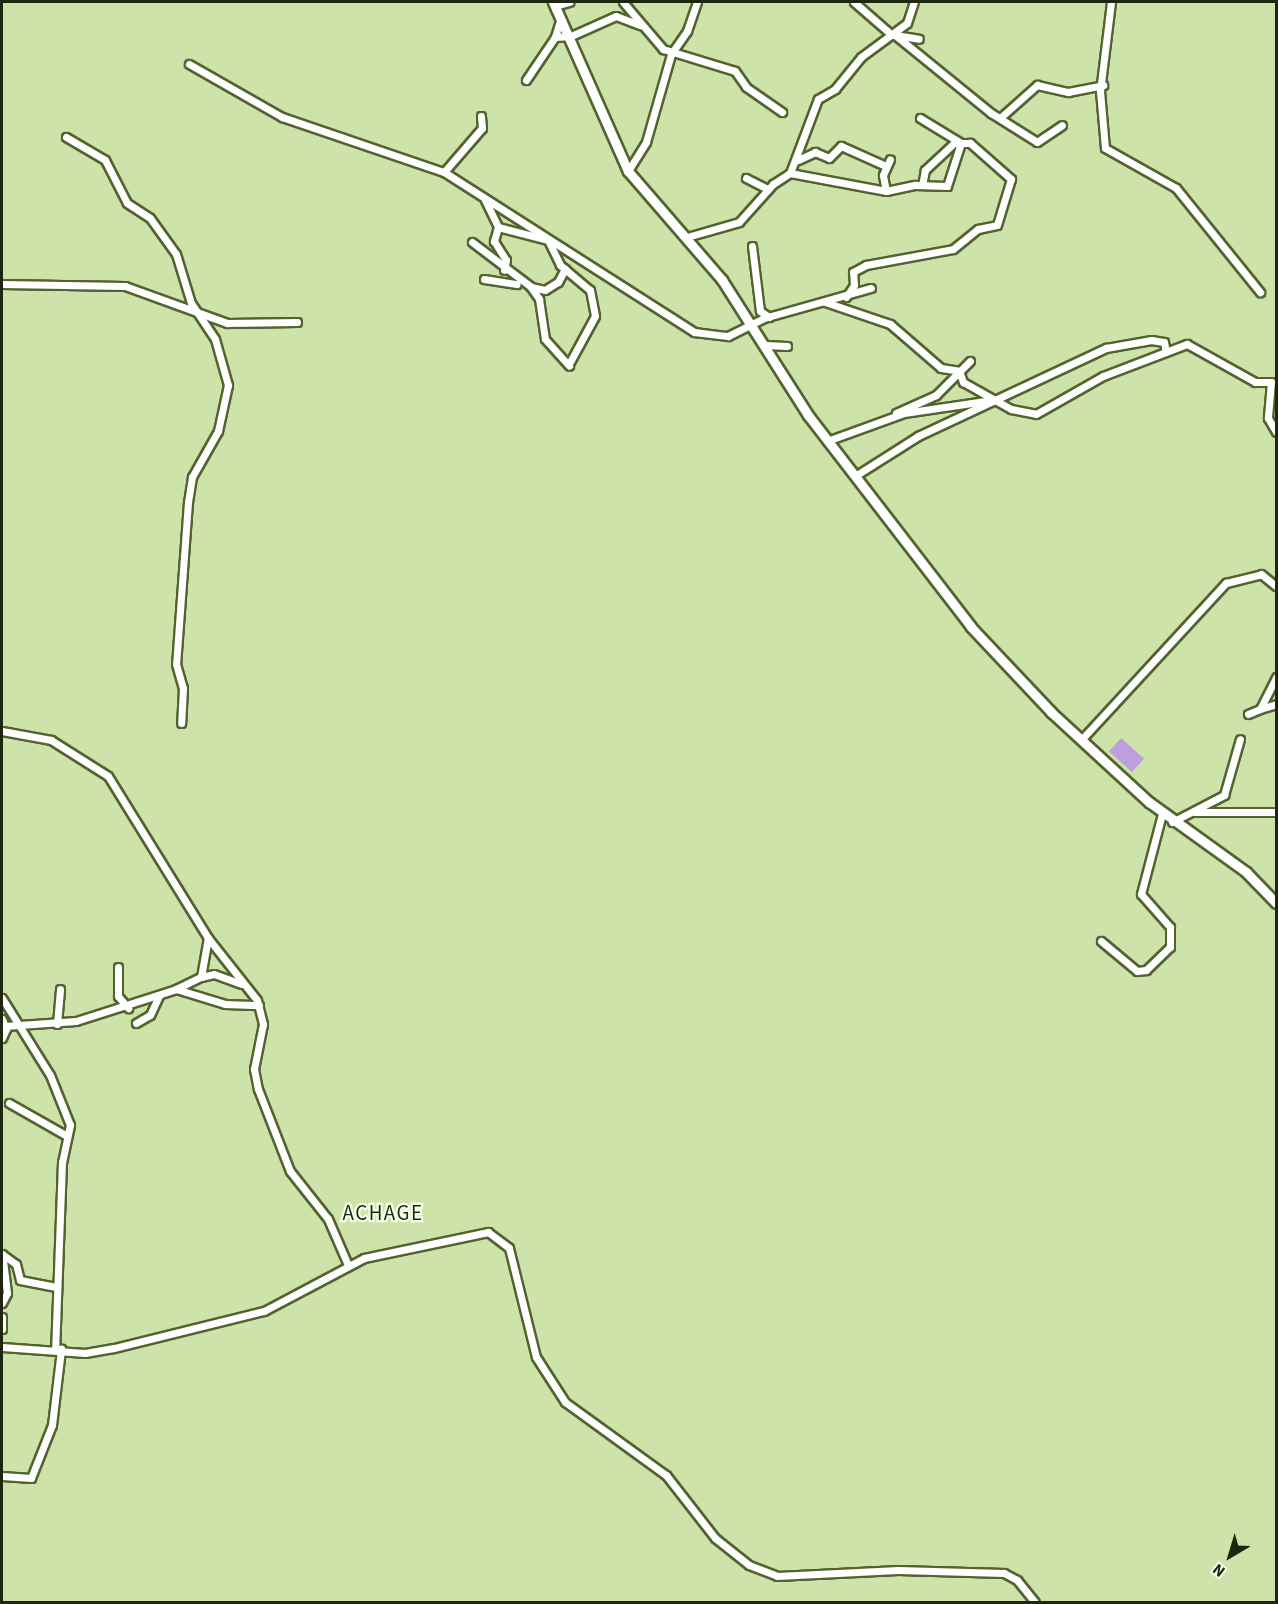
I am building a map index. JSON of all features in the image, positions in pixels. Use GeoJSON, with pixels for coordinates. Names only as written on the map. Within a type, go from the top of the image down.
{"type":"FeatureCollection","features":[{"type":"Feature","properties":{"kind":"street"},"geometry":{"type":"LineString","coordinates":[[569,2],[554,4],[559,24],[628,171],[687,237],[756,327],[827,441],[971,627],[1081,740],[1162,814],[1234,862],[1276,903]]}},
{"type":"Feature","properties":{"kind":"street"},"geometry":{"type":"LineString","coordinates":[[623,2],[640,25],[663,49],[673,48],[700,63],[735,71],[746,87],[782,112]]}},
{"type":"Feature","properties":{"kind":"street"},"geometry":{"type":"LineString","coordinates":[[628,171],[646,142],[673,48],[687,31],[697,2]]}},
{"type":"Feature","properties":{"kind":"street"},"geometry":{"type":"LineString","coordinates":[[854,2],[1000,118],[1037,142],[1062,125]]}},
{"type":"Feature","properties":{"kind":"street"},"geometry":{"type":"LineString","coordinates":[[687,237],[739,222],[768,189],[790,173],[818,99],[893,35],[914,12],[914,2]]}},
{"type":"Feature","properties":{"kind":"street"},"geometry":{"type":"LineString","coordinates":[[1111,2],[1099,125],[1105,148],[1176,188],[1260,292]]}},
{"type":"Feature","properties":{"kind":"street"},"geometry":{"type":"LineString","coordinates":[[555,37],[565,37],[616,16],[640,25]]}},
{"type":"Feature","properties":{"kind":"street"},"geometry":{"type":"LineString","coordinates":[[526,80],[555,37],[559,24]]}},
{"type":"Feature","properties":{"kind":"street"},"geometry":{"type":"LineString","coordinates":[[893,35],[919,39]]}},
{"type":"Feature","properties":{"kind":"street"},"geometry":{"type":"LineString","coordinates":[[189,64],[282,117],[444,172],[694,332],[728,336],[756,327],[769,317],[872,288]]}},
{"type":"Feature","properties":{"kind":"street"},"geometry":{"type":"LineString","coordinates":[[1000,118],[1038,85],[1068,92],[1103,85]]}},
{"type":"Feature","properties":{"kind":"street"},"geometry":{"type":"LineString","coordinates":[[444,172],[482,128],[481,116]]}},
{"type":"Feature","properties":{"kind":"street"},"geometry":{"type":"LineString","coordinates":[[846,297],[854,285],[853,273],[866,265],[953,249],[978,229],[997,225],[1011,179],[970,143],[961,143],[920,118]]}},
{"type":"Feature","properties":{"kind":"street"},"geometry":{"type":"LineString","coordinates":[[66,137],[105,160],[127,203],[150,218],[176,254],[191,303],[202,314],[228,385],[220,424],[192,477],[188,502],[176,664],[183,688],[181,723]]}},
{"type":"Feature","properties":{"kind":"street"},"geometry":{"type":"LineString","coordinates":[[790,173],[886,191],[922,185],[947,186],[961,143]]}},
{"type":"Feature","properties":{"kind":"street"},"geometry":{"type":"LineString","coordinates":[[922,185],[925,170],[961,143]]}},
{"type":"Feature","properties":{"kind":"street"},"geometry":{"type":"LineString","coordinates":[[798,160],[815,152],[829,158],[841,146],[888,162],[886,191]]}},
{"type":"Feature","properties":{"kind":"street"},"geometry":{"type":"LineString","coordinates":[[746,178],[768,189]]}},
{"type":"Feature","properties":{"kind":"street"},"geometry":{"type":"LineString","coordinates":[[482,196],[498,227],[494,241],[506,260],[504,270]]}},
{"type":"Feature","properties":{"kind":"street"},"geometry":{"type":"LineString","coordinates":[[472,242],[504,270],[530,287],[539,299],[545,339],[570,364],[584,345],[597,309],[582,280],[565,269],[548,240],[498,227]]}},
{"type":"Feature","properties":{"kind":"street"},"geometry":{"type":"LineString","coordinates":[[753,246],[760,311],[769,317]]}},
{"type":"Feature","properties":{"kind":"street"},"geometry":{"type":"LineString","coordinates":[[484,279],[545,290],[558,282],[565,269]]}},
{"type":"Feature","properties":{"kind":"street"},"geometry":{"type":"LineString","coordinates":[[2,284],[125,286],[227,323],[297,322]]}},
{"type":"Feature","properties":{"kind":"street"},"geometry":{"type":"LineString","coordinates":[[825,302],[890,324],[941,368],[959,372]]}},
{"type":"Feature","properties":{"kind":"street"},"geometry":{"type":"LineString","coordinates":[[855,476],[918,436],[995,401],[1046,372],[1106,348],[1151,340],[1164,342],[1166,352]]}},
{"type":"Feature","properties":{"kind":"street"},"geometry":{"type":"LineString","coordinates":[[959,372],[963,382],[995,401],[1036,414],[1103,376],[1187,344],[1188,349],[1204,349],[1255,382],[1271,382],[1268,418],[1276,432]]}},
{"type":"Feature","properties":{"kind":"street"},"geometry":{"type":"LineString","coordinates":[[766,345],[787,346]]}},
{"type":"Feature","properties":{"kind":"street"},"geometry":{"type":"LineString","coordinates":[[827,441],[881,421],[936,395],[970,361]]}},
{"type":"Feature","properties":{"kind":"street"},"geometry":{"type":"LineString","coordinates":[[881,421],[995,401]]}},
{"type":"Feature","properties":{"kind":"street"},"geometry":{"type":"LineString","coordinates":[[1081,740],[1226,583],[1261,574],[1276,586]]}},
{"type":"Feature","properties":{"kind":"street"},"geometry":{"type":"LineString","coordinates":[[1260,709],[1276,677]]}},
{"type":"Feature","properties":{"kind":"street"},"geometry":{"type":"LineString","coordinates":[[1248,714],[1276,704]]}},
{"type":"Feature","properties":{"kind":"street"},"geometry":{"type":"LineString","coordinates":[[2,731],[51,740],[108,776],[208,938],[259,1005],[263,1024],[255,1080],[290,1171],[328,1219],[348,1265]]}},
{"type":"Feature","properties":{"kind":"street"},"geometry":{"type":"LineString","coordinates":[[1172,822],[1194,813],[1224,795],[1240,739]]}},
{"type":"Feature","properties":{"kind":"street"},"geometry":{"type":"LineString","coordinates":[[1194,813],[1276,812]]}},
{"type":"Feature","properties":{"kind":"street"},"geometry":{"type":"LineString","coordinates":[[1101,942],[1137,971],[1146,970],[1170,947],[1170,927],[1141,894],[1162,814]]}},
{"type":"Feature","properties":{"kind":"street"},"geometry":{"type":"LineString","coordinates":[[201,977],[208,938]]}},
{"type":"Feature","properties":{"kind":"street"},"geometry":{"type":"LineString","coordinates":[[118,967],[118,996],[128,1008]]}},
{"type":"Feature","properties":{"kind":"street"},"geometry":{"type":"LineString","coordinates":[[2,1038],[4,1022],[20,1025],[57,1024],[128,1008],[201,977],[214,974],[244,985]]}},
{"type":"Feature","properties":{"kind":"street"},"geometry":{"type":"LineString","coordinates":[[57,1024],[60,988]]}},
{"type":"Feature","properties":{"kind":"street"},"geometry":{"type":"LineString","coordinates":[[176,989],[225,1004],[259,1005]]}},
{"type":"Feature","properties":{"kind":"street"},"geometry":{"type":"LineString","coordinates":[[136,1023],[150,1015],[159,996]]}},
{"type":"Feature","properties":{"kind":"street"},"geometry":{"type":"LineString","coordinates":[[2,998],[20,1025],[62,1100],[70,1125],[67,1136],[57,1287],[58,1349],[52,1425],[31,1478],[2,1476]]}},
{"type":"Feature","properties":{"kind":"street"},"geometry":{"type":"LineString","coordinates":[[9,1103],[67,1136]]}},
{"type":"Feature","properties":{"kind":"street"},"geometry":{"type":"LineString","coordinates":[[2,1347],[92,1352],[264,1311],[348,1265],[469,1234],[488,1232],[503,1239],[513,1257],[536,1357],[560,1396],[583,1419],[660,1469],[715,1538],[762,1573],[998,1573],[1017,1580],[1035,1602]]}},
{"type":"Feature","properties":{"kind":"street"},"geometry":{"type":"LineString","coordinates":[[2,1303],[7,1293],[2,1254],[16,1264],[20,1280],[57,1287]]}},
{"type":"Feature","properties":{"kind":"street"},"geometry":{"type":"LineString","coordinates":[[2,1317],[2,1329]]}},
{"type":"Feature","properties":{"kind":"shaded area"},"geometry":{"type":"Polygon","coordinates":[[[1121,738],[1144,759],[1132,772],[1109,751],[1121,738]]]}},
{"type":"Feature","properties":{"kind":"district","name":"ACHAGE"},"geometry":{"type":"Point","coordinates":[383,1213]}}]}
